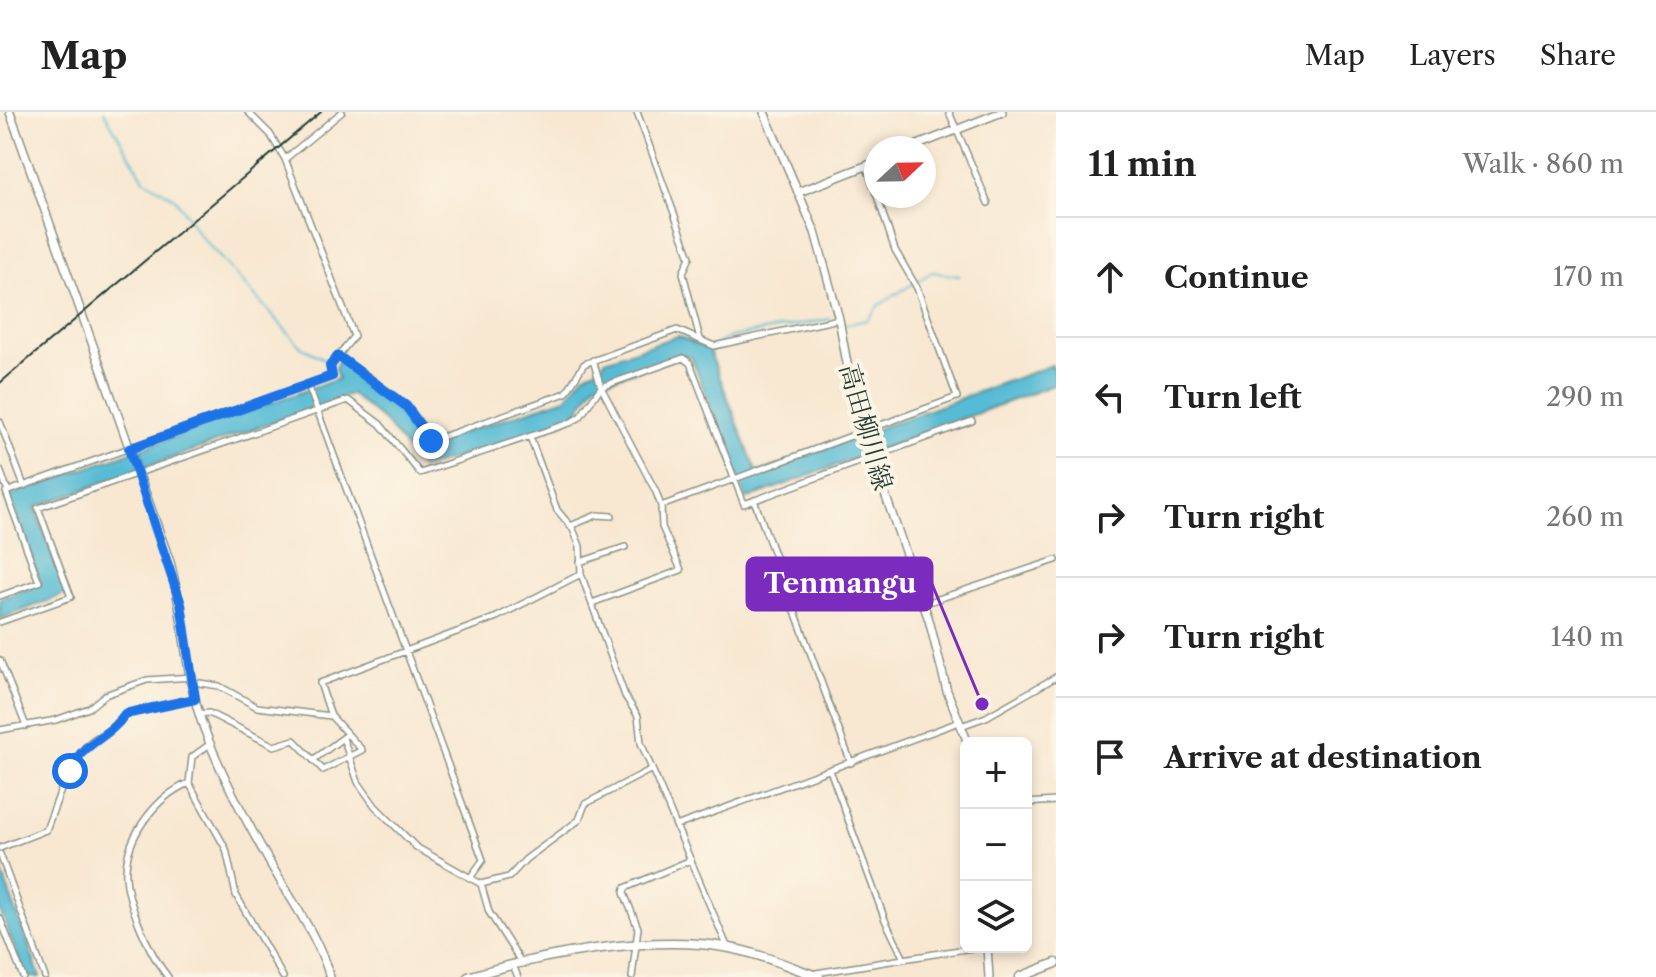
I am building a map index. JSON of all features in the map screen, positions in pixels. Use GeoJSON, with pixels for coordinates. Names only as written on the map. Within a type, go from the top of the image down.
{"type":"FeatureCollection","features":[{"type":"Feature","properties":{"kind":"main road"},"geometry":{"type":"LineString","coordinates":[[468,977],[517,963],[686,943],[727,947],[816,976]]}},
{"type":"Feature","properties":{"kind":"main road"},"geometry":{"type":"LineString","coordinates":[[1020,977],[1056,963]]}},
{"type":"Feature","properties":{"kind":"street"},"geometry":{"type":"LineString","coordinates":[[10,112],[61,247],[179,595],[199,714],[210,743],[270,864],[316,937],[330,977]]}},
{"type":"Feature","properties":{"kind":"street"},"geometry":{"type":"LineString","coordinates":[[5,490],[24,486],[332,376],[330,366],[354,336],[285,159],[270,134],[248,112]]}},
{"type":"Feature","properties":{"kind":"street"},"geometry":{"type":"LineString","coordinates":[[285,159],[342,112]]}},
{"type":"Feature","properties":{"kind":"street"},"geometry":{"type":"LineString","coordinates":[[637,112],[690,257],[683,273],[701,340]]}},
{"type":"Feature","properties":{"kind":"street","name":"高田柳川線"},"geometry":{"type":"LineString","coordinates":[[764,112],[815,232],[839,319],[862,433],[923,604],[941,673],[965,737]]}},
{"type":"Feature","properties":{"kind":"street"},"geometry":{"type":"LineString","coordinates":[[949,112],[988,203]]}},
{"type":"Feature","properties":{"kind":"street"},"geometry":{"type":"LineString","coordinates":[[936,138],[1002,112]]}},
{"type":"Feature","properties":{"kind":"street"},"geometry":{"type":"LineString","coordinates":[[799,192],[864,166]]}},
{"type":"Feature","properties":{"kind":"street"},"geometry":{"type":"LineString","coordinates":[[661,506],[957,397],[917,288],[895,250],[880,208]]}},
{"type":"Feature","properties":{"kind":"street"},"geometry":{"type":"LineString","coordinates":[[338,356],[406,406],[431,441],[566,393],[584,364],[677,330],[714,346],[839,319]]}},
{"type":"Feature","properties":{"kind":"street"},"geometry":{"type":"LineString","coordinates":[[0,622],[71,597],[38,508],[317,410],[353,401],[380,424],[420,473],[580,417],[601,387],[683,358],[690,363],[732,480],[744,504],[972,421]]}},
{"type":"Feature","properties":{"kind":"street"},"geometry":{"type":"LineString","coordinates":[[592,603],[681,570],[662,527],[661,506],[601,387],[593,360]]}},
{"type":"Feature","properties":{"kind":"street"},"geometry":{"type":"LineString","coordinates":[[308,385],[483,860],[470,878]]}},
{"type":"Feature","properties":{"kind":"street"},"geometry":{"type":"LineString","coordinates":[[0,422],[24,486]]}},
{"type":"Feature","properties":{"kind":"street"},"geometry":{"type":"LineString","coordinates":[[530,437],[557,510],[580,546],[581,574],[625,696],[638,716],[641,743],[727,947]]}},
{"type":"Feature","properties":{"kind":"street"},"geometry":{"type":"LineString","coordinates":[[0,470],[39,582],[0,596]]}},
{"type":"Feature","properties":{"kind":"street"},"geometry":{"type":"LineString","coordinates":[[754,500],[851,763]]}},
{"type":"Feature","properties":{"kind":"street"},"geometry":{"type":"LineString","coordinates":[[570,526],[597,515],[612,516]]}},
{"type":"Feature","properties":{"kind":"street"},"geometry":{"type":"LineString","coordinates":[[580,562],[625,547]]}},
{"type":"Feature","properties":{"kind":"street"},"geometry":{"type":"LineString","coordinates":[[923,604],[1056,560]]}},
{"type":"Feature","properties":{"kind":"street"},"geometry":{"type":"LineString","coordinates":[[199,714],[209,713],[274,746],[294,740],[323,770],[362,750],[331,716],[320,683],[497,617],[581,574]]}},
{"type":"Feature","properties":{"kind":"street"},"geometry":{"type":"LineString","coordinates":[[0,660],[26,726]]}},
{"type":"Feature","properties":{"kind":"street"},"geometry":{"type":"LineString","coordinates":[[676,826],[986,717],[1056,677]]}},
{"type":"Feature","properties":{"kind":"street"},"geometry":{"type":"LineString","coordinates":[[0,730],[89,708],[105,695],[147,680],[192,680],[219,686],[257,707],[331,716]]}},
{"type":"Feature","properties":{"kind":"street"},"geometry":{"type":"LineString","coordinates":[[0,848],[46,830],[76,757],[90,742],[112,732],[125,714],[195,699]]}},
{"type":"Feature","properties":{"kind":"street"},"geometry":{"type":"LineString","coordinates":[[346,736],[358,782],[375,806],[416,847],[481,884],[509,877],[526,859],[579,820],[585,804],[652,769]]}},
{"type":"Feature","properties":{"kind":"street"},"geometry":{"type":"LineString","coordinates":[[313,760],[346,736]]}},
{"type":"Feature","properties":{"kind":"street"},"geometry":{"type":"LineString","coordinates":[[210,743],[192,757],[189,783],[226,849],[236,895],[283,977]]}},
{"type":"Feature","properties":{"kind":"street"},"geometry":{"type":"LineString","coordinates":[[830,770],[885,920],[904,959]]}},
{"type":"Feature","properties":{"kind":"street"},"geometry":{"type":"LineString","coordinates":[[168,977],[154,958],[127,887],[126,871],[134,840],[150,814],[167,795],[189,783]]}},
{"type":"Feature","properties":{"kind":"street"},"geometry":{"type":"LineString","coordinates":[[1032,803],[1056,801]]}},
{"type":"Feature","properties":{"kind":"street"},"geometry":{"type":"LineString","coordinates":[[0,854],[45,977]]}},
{"type":"Feature","properties":{"kind":"street"},"geometry":{"type":"LineString","coordinates":[[632,977],[638,928],[624,893],[625,888],[691,860]]}},
{"type":"Feature","properties":{"kind":"street"},"geometry":{"type":"LineString","coordinates":[[481,884],[484,903],[517,963],[518,977]]}},
{"type":"Feature","properties":{"kind":"street"},"geometry":{"type":"LineString","coordinates":[[0,918],[23,977]]}},
{"type":"Feature","properties":{"kind":"street"},"geometry":{"type":"LineString","coordinates":[[816,976],[960,950]]}},
{"type":"Feature","properties":{"kind":"street"},"geometry":{"type":"LineString","coordinates":[[987,953],[989,977]]}},
{"type":"Feature","properties":{"kind":"water"},"geometry":{"type":"Polygon","coordinates":[[[678,336],[709,350],[757,473],[1052,365],[1056,384],[746,499],[692,358],[684,355],[595,384],[577,412],[564,421],[422,469],[384,421],[351,394],[35,507],[66,594],[0,619],[0,599],[41,584],[10,495],[338,379],[335,368],[339,360],[403,409],[429,444],[566,398],[584,375],[601,366],[605,360],[678,336]]]}},
{"type":"Feature","properties":{"kind":"water"},"geometry":{"type":"Polygon","coordinates":[[[0,867],[40,977],[26,977],[0,910],[0,867]]]}},
{"type":"Feature","properties":{"kind":"waterway"},"geometry":{"type":"LineString","coordinates":[[104,112],[144,179],[176,199],[198,233],[301,347],[332,363]]}},
{"type":"Feature","properties":{"kind":"waterway"},"geometry":{"type":"LineString","coordinates":[[843,325],[867,320],[879,305],[932,272],[959,276]]}},
{"type":"Feature","properties":{"kind":"waterway"},"geometry":{"type":"LineString","coordinates":[[706,350],[730,337],[830,319]]}},
{"type":"Feature","properties":{"kind":"railway"},"geometry":{"type":"LineString","coordinates":[[0,383],[321,112]]}},
{"type":"Feature","properties":{"kind":"place","name":"Tenmangu"},"geometry":{"type":"Point","coordinates":[982,704]}},
{"type":"Feature","properties":{"kind":"route"},"geometry":{"type":"LineString","coordinates":[[70,771],[76,757],[90,742],[112,732],[125,714],[195,699],[181,604],[170,562],[129,449],[332,376],[330,366],[338,356],[406,406],[431,441]]}}]}
